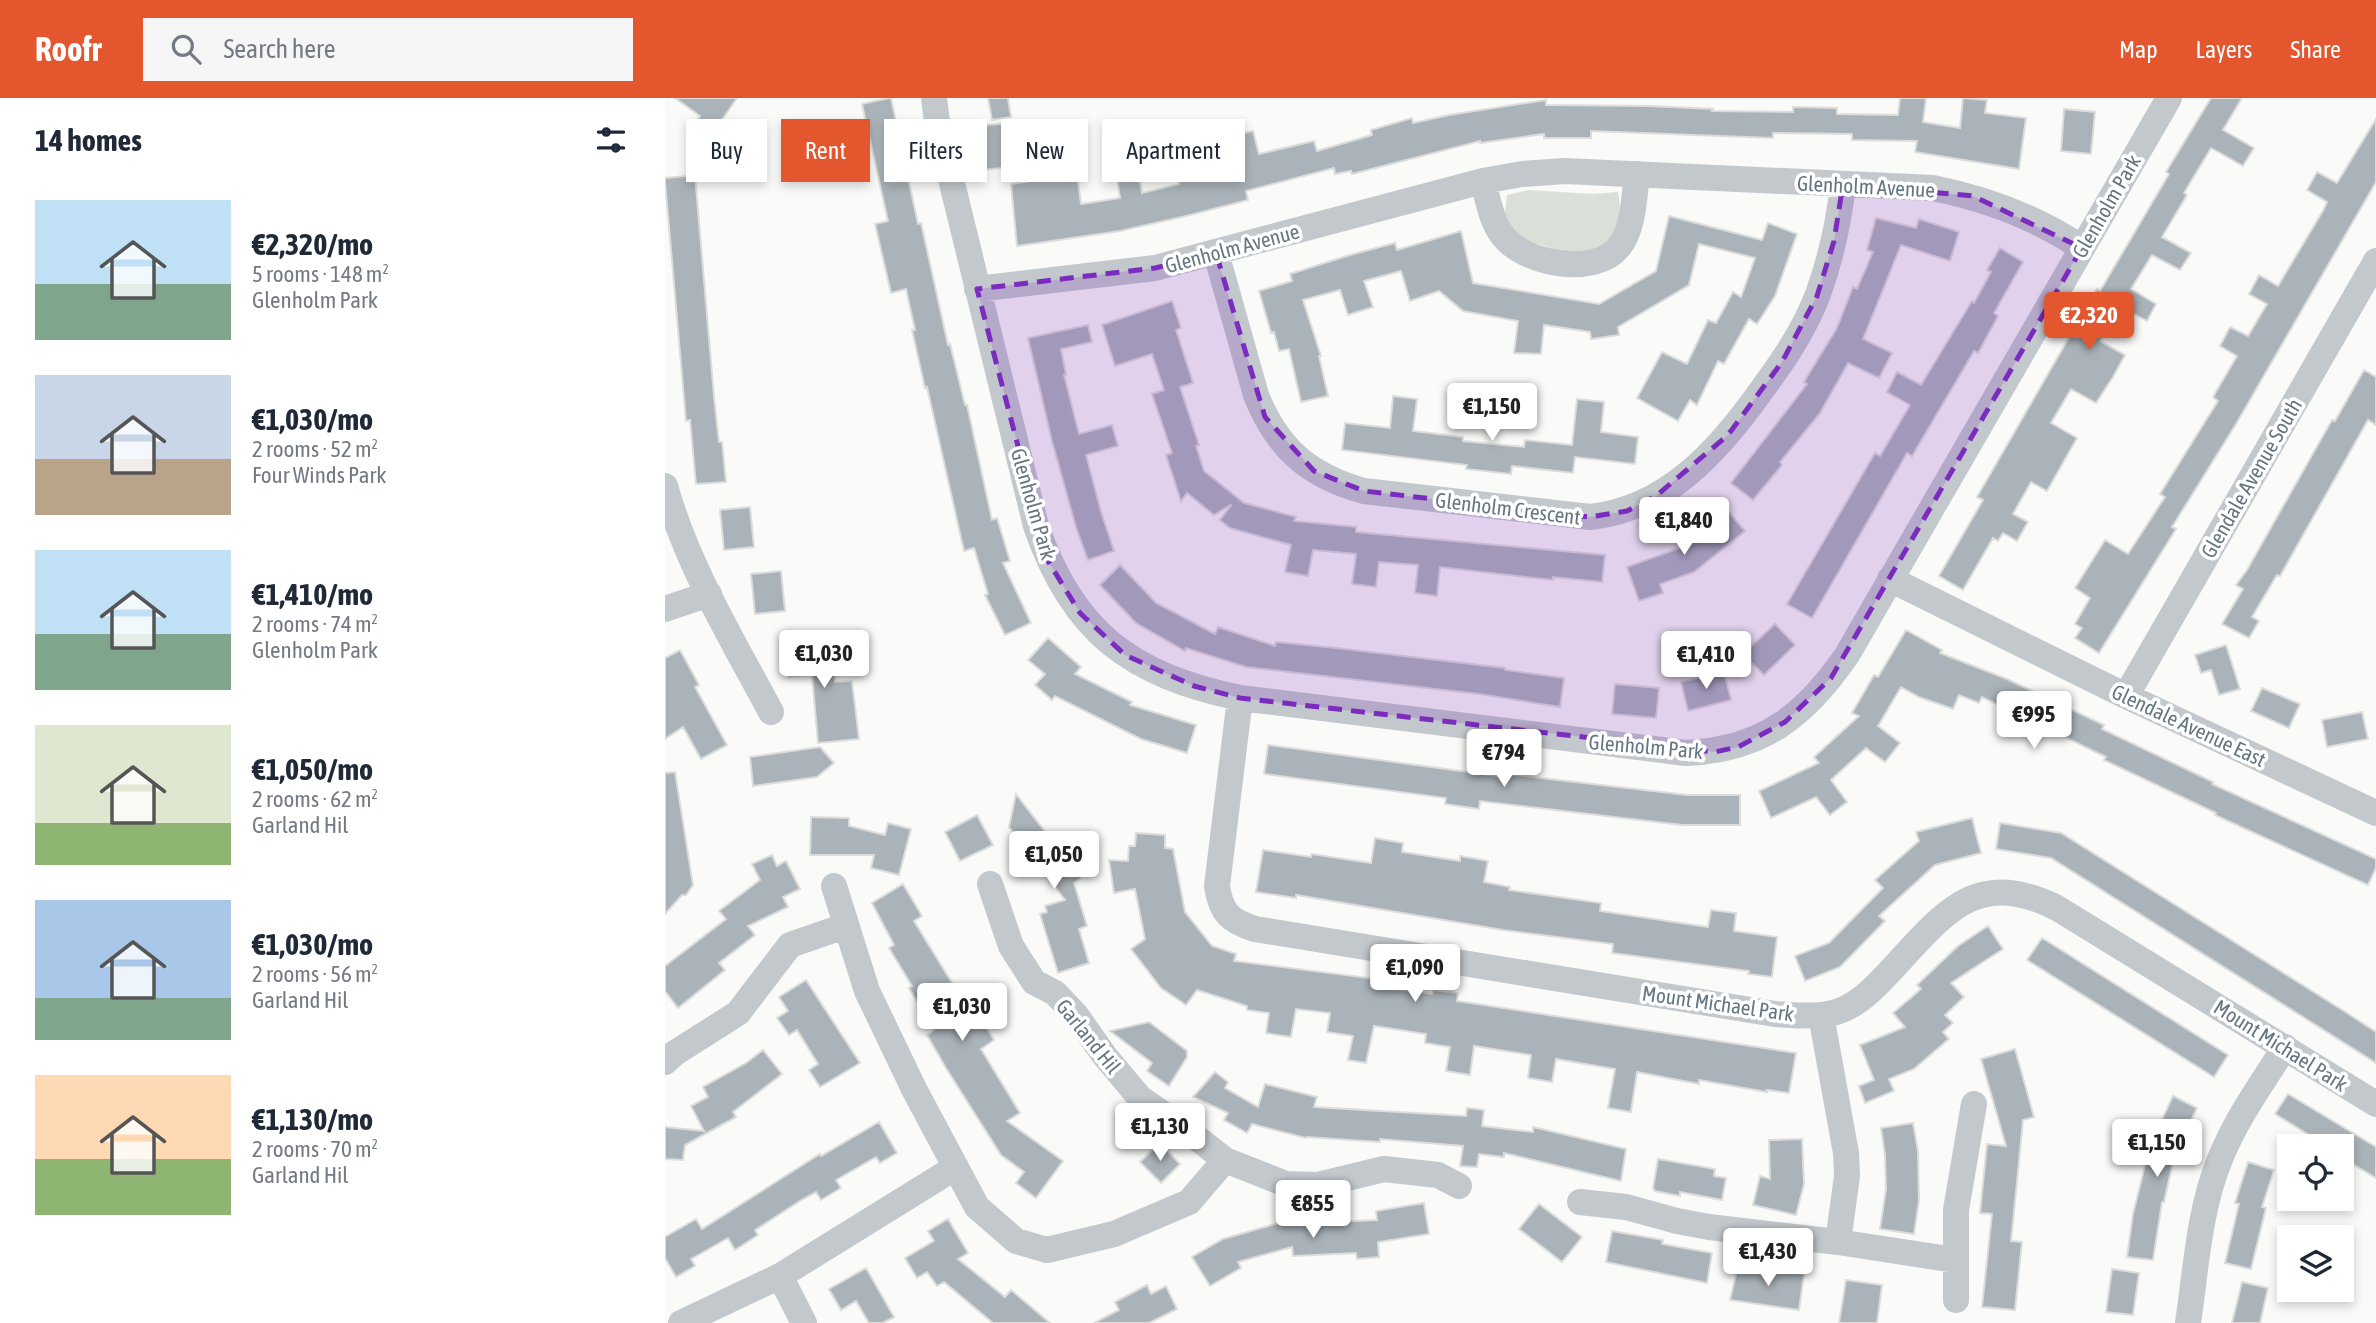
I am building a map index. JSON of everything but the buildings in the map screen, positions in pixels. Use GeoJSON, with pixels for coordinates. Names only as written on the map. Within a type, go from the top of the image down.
{"type":"FeatureCollection","features":[{"type":"Feature","properties":{"kind":"street","name":"Glenholm Park"},"geometry":{"type":"LineString","coordinates":[[934,98],[937,122],[1036,526],[1048,562],[1065,592],[1100,635],[1125,655],[1159,673],[1240,698],[1686,753],[1715,752],[1738,747],[1762,736],[1785,722],[1809,702],[1831,678],[1847,655],[2169,98]]}},
{"type":"Feature","properties":{"kind":"street","name":"Glenholm Avenue"},"geometry":{"type":"LineString","coordinates":[[977,289],[1155,268],[1483,181],[1522,174],[1565,171],[1933,188],[1973,196],[2014,211],[2082,248]]}},
{"type":"Feature","properties":{"kind":"street"},"geometry":{"type":"LineString","coordinates":[[1483,181],[1495,222],[1503,236],[1514,246],[1555,262],[1575,266],[1592,263],[1619,247],[1627,232],[1633,210],[1637,174]]}},
{"type":"Feature","properties":{"kind":"street","name":"Glenholm Crescent"},"geometry":{"type":"LineString","coordinates":[[1216,253],[1256,395],[1265,417],[1297,458],[1314,471],[1339,484],[1364,491],[1590,517],[1627,511],[1656,496],[1707,459],[1728,435],[1782,362],[1817,296],[1834,241],[1843,184]]}},
{"type":"Feature","properties":{"kind":"street","name":"Glendale Avenue South"},"geometry":{"type":"LineString","coordinates":[[2126,696],[2376,261]]}},
{"type":"Feature","properties":{"kind":"street"},"geometry":{"type":"LineString","coordinates":[[665,486],[679,527],[709,594],[771,712]]}},
{"type":"Feature","properties":{"kind":"street","name":"Glendale Avenue East"},"geometry":{"type":"LineString","coordinates":[[1891,579],[2126,696],[2371,803]]}},
{"type":"Feature","properties":{"kind":"street"},"geometry":{"type":"LineString","coordinates":[[665,609],[709,594]]}},
{"type":"Feature","properties":{"kind":"street","name":"Mount Michael Park"},"geometry":{"type":"LineString","coordinates":[[1240,698],[1217,886],[1219,902],[1226,914],[1237,924],[1775,1014],[1821,1015],[1843,1009],[1877,986],[1926,933],[1965,902],[1997,891],[2037,897],[2376,1104]]}},
{"type":"Feature","properties":{"kind":"street","name":"Garland Hil"},"geometry":{"type":"LineString","coordinates":[[990,884],[1011,946],[1034,982],[1055,993],[1076,1015],[1140,1098],[1225,1160],[1286,1184],[1318,1185],[1384,1169],[1438,1175],[1459,1186]]}},
{"type":"Feature","properties":{"kind":"street"},"geometry":{"type":"LineString","coordinates":[[834,886],[867,991],[915,1091],[977,1207],[1016,1241],[1047,1250],[1114,1234],[1189,1202],[1225,1160]]}},
{"type":"Feature","properties":{"kind":"street"},"geometry":{"type":"LineString","coordinates":[[665,1062],[738,1013],[790,945],[845,926]]}},
{"type":"Feature","properties":{"kind":"street"},"geometry":{"type":"LineString","coordinates":[[1821,1015],[1846,1165],[1845,1199],[1838,1241]]}},
{"type":"Feature","properties":{"kind":"street"},"geometry":{"type":"LineString","coordinates":[[2188,1323],[2201,1232],[2219,1162],[2243,1114],[2284,1047]]}},
{"type":"Feature","properties":{"kind":"street"},"geometry":{"type":"LineString","coordinates":[[1956,1300],[1956,1210],[1974,1104]]}},
{"type":"Feature","properties":{"kind":"street"},"geometry":{"type":"LineString","coordinates":[[681,1323],[780,1276],[956,1167]]}},
{"type":"Feature","properties":{"kind":"street"},"geometry":{"type":"LineString","coordinates":[[1580,1202],[1626,1207],[1709,1227],[1838,1241],[1955,1260]]}},
{"type":"Feature","properties":{"kind":"street"},"geometry":{"type":"LineString","coordinates":[[780,1276],[804,1323]]}},
{"type":"Feature","properties":{"kind":"highlighted area"},"geometry":{"type":"Polygon","coordinates":[[[1843,184],[1973,196],[2082,248],[1831,678],[1785,722],[1738,747],[1715,752],[1240,698],[1194,686],[1125,655],[1080,613],[1048,561],[977,289],[1155,268],[1216,253],[1265,417],[1314,471],[1364,491],[1590,517],[1627,511],[1656,496],[1728,435],[1782,362],[1817,296],[1834,241],[1843,184]]]}},
{"type":"Feature","properties":{"kind":"shaded area"},"geometry":{"type":"Polygon","coordinates":[[[1529,190],[1592,194],[1618,192],[1618,221],[1606,247],[1576,257],[1515,236],[1505,213],[1507,195],[1529,190]]]}}]}
